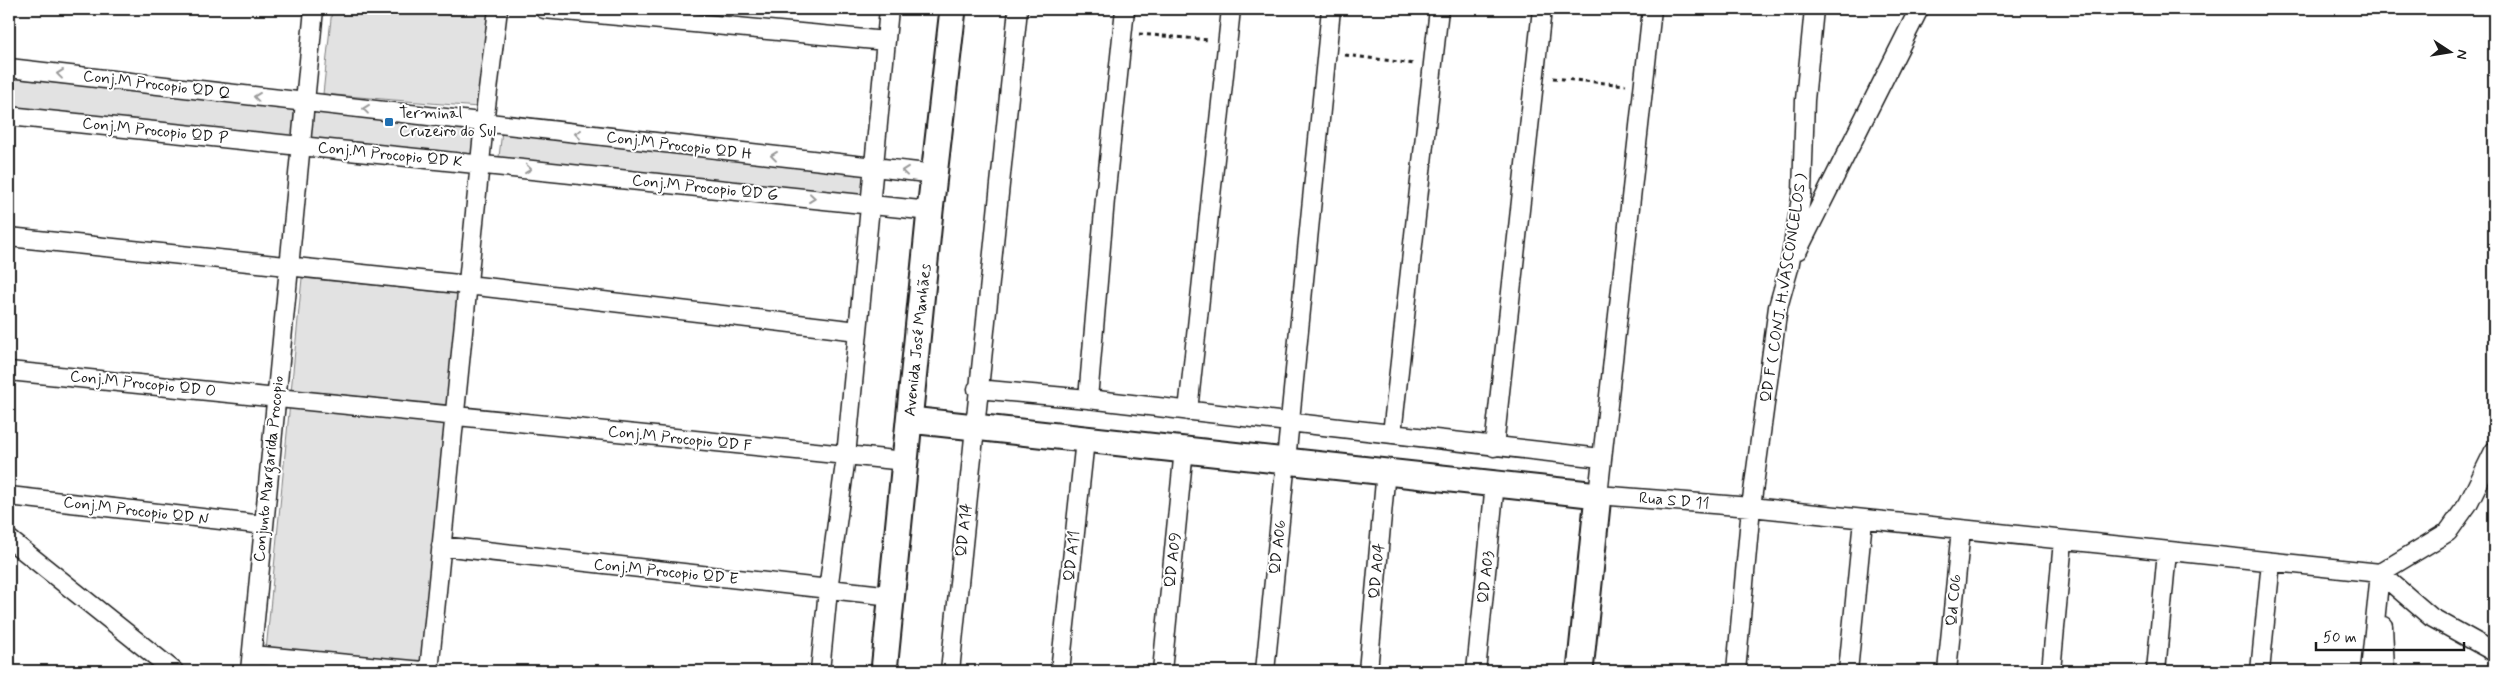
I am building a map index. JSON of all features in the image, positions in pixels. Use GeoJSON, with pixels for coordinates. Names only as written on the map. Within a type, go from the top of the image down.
{"type":"FeatureCollection","features":[{"type":"Feature","properties":{"kind":"street","name":"Conjunto Margarida Procopio"},"geometry":{"type":"LineString","coordinates":[[251,663],[314,9]]}},
{"type":"Feature","properties":{"kind":"street"},"geometry":{"type":"LineString","coordinates":[[429,671],[484,123],[498,9]]}},
{"type":"Feature","properties":{"kind":"street"},"geometry":{"type":"LineString","coordinates":[[544,9],[886,41]]}},
{"type":"Feature","properties":{"kind":"street"},"geometry":{"type":"LineString","coordinates":[[820,671],[828,590],[846,456],[889,9]]}},
{"type":"Feature","properties":{"kind":"street","name":"Avenida José Manhães"},"geometry":{"type":"LineString","coordinates":[[884,671],[930,211],[954,9]]}},
{"type":"Feature","properties":{"kind":"street","name":"QD A14"},"geometry":{"type":"LineString","coordinates":[[950,671],[977,389],[1018,9]]}},
{"type":"Feature","properties":{"kind":"street"},"geometry":{"type":"LineString","coordinates":[[1088,399],[1125,9]]}},
{"type":"Feature","properties":{"kind":"street"},"geometry":{"type":"LineString","coordinates":[[1188,411],[1231,9]]}},
{"type":"Feature","properties":{"kind":"street","name":"QD A06"},"geometry":{"type":"LineString","coordinates":[[1265,671],[1332,9]]}},
{"type":"Feature","properties":{"kind":"street"},"geometry":{"type":"LineString","coordinates":[[1392,434],[1439,9]]}},
{"type":"Feature","properties":{"kind":"street"},"geometry":{"type":"LineString","coordinates":[[1494,446],[1542,9]]}},
{"type":"Feature","properties":{"kind":"street"},"geometry":{"type":"LineString","coordinates":[[1580,671],[1601,458],[1652,9]]}},
{"type":"Feature","properties":{"kind":"street","name":"QD F ( CONJ. H.VASCONCELOS )"},"geometry":{"type":"LineString","coordinates":[[1736,671],[1751,507],[1778,307],[1789,268],[1802,193],[1805,100],[1814,9]]}},
{"type":"Feature","properties":{"kind":"street"},"geometry":{"type":"LineString","coordinates":[[1789,268],[1919,9]]}},
{"type":"Feature","properties":{"kind":"street","name":"Conj.M Procopio QD Q"},"geometry":{"type":"LineString","coordinates":[[9,68],[484,123]]}},
{"type":"Feature","properties":{"kind":"street","name":"Conj.M Procopio QD P"},"geometry":{"type":"LineString","coordinates":[[9,116],[301,146]]}},
{"type":"Feature","properties":{"kind":"street","name":"Conj.M Procopio QD H"},"geometry":{"type":"LineString","coordinates":[[484,123],[935,174]]}},
{"type":"Feature","properties":{"kind":"street","name":"Conj.M Procopio QD K"},"geometry":{"type":"LineString","coordinates":[[301,146],[480,164]]}},
{"type":"Feature","properties":{"kind":"street","name":"Conj.M Procopio QD G"},"geometry":{"type":"LineString","coordinates":[[480,164],[930,211]]}},
{"type":"Feature","properties":{"kind":"street"},"geometry":{"type":"LineString","coordinates":[[9,237],[468,285],[858,331]]}},
{"type":"Feature","properties":{"kind":"street","name":"Conj.M Procopio QD O"},"geometry":{"type":"LineString","coordinates":[[9,371],[455,415]]}},
{"type":"Feature","properties":{"kind":"street"},"geometry":{"type":"LineString","coordinates":[[977,389],[1088,399],[1601,458]]}},
{"type":"Feature","properties":{"kind":"street","name":"Conj.M Procopio QD F"},"geometry":{"type":"LineString","coordinates":[[455,415],[905,461]]}},
{"type":"Feature","properties":{"kind":"street"},"geometry":{"type":"LineString","coordinates":[[910,420],[1085,440],[1386,470],[1598,495]]}},
{"type":"Feature","properties":{"kind":"street","name":"QD A11"},"geometry":{"type":"LineString","coordinates":[[1060,671],[1085,440]]}},
{"type":"Feature","properties":{"kind":"street","name":"QD A09"},"geometry":{"type":"LineString","coordinates":[[1162,671],[1184,450]]}},
{"type":"Feature","properties":{"kind":"street"},"geometry":{"type":"LineString","coordinates":[[2380,573],[2448,532],[2468,504],[2494,451]]}},
{"type":"Feature","properties":{"kind":"street","name":"QD A04"},"geometry":{"type":"LineString","coordinates":[[1368,671],[1386,470]]}},
{"type":"Feature","properties":{"kind":"street","name":"QD A03"},"geometry":{"type":"LineString","coordinates":[[1476,671],[1495,483]]}},
{"type":"Feature","properties":{"kind":"street","name":"Rua S D 11"},"geometry":{"type":"LineString","coordinates":[[1598,495],[1751,507],[2380,573]]}},
{"type":"Feature","properties":{"kind":"street","name":"Conj.M Procopio QD N"},"geometry":{"type":"LineString","coordinates":[[9,496],[264,525]]}},
{"type":"Feature","properties":{"kind":"street"},"geometry":{"type":"LineString","coordinates":[[1848,671],[1863,520]]}},
{"type":"Feature","properties":{"kind":"street","name":"Qd C06"},"geometry":{"type":"LineString","coordinates":[[1947,671],[1961,529]]}},
{"type":"Feature","properties":{"kind":"street"},"geometry":{"type":"LineString","coordinates":[[9,539],[174,671]]}},
{"type":"Feature","properties":{"kind":"street"},"geometry":{"type":"LineString","coordinates":[[2051,671],[2063,541]]}},
{"type":"Feature","properties":{"kind":"street","name":"Conj.M Procopio QD E"},"geometry":{"type":"LineString","coordinates":[[442,546],[892,596]]}},
{"type":"Feature","properties":{"kind":"street"},"geometry":{"type":"LineString","coordinates":[[2156,671],[2167,551]]}},
{"type":"Feature","properties":{"kind":"street"},"geometry":{"type":"LineString","coordinates":[[2260,671],[2271,562]]}},
{"type":"Feature","properties":{"kind":"street"},"geometry":{"type":"LineString","coordinates":[[2380,573],[2431,617],[2494,652]]}},
{"type":"Feature","properties":{"kind":"street"},"geometry":{"type":"LineString","coordinates":[[2370,671],[2380,573]]}},
{"type":"Feature","properties":{"kind":"street"},"geometry":{"type":"LineString","coordinates":[[2380,573],[2385,671]]}},
{"type":"Feature","properties":{"kind":"street"},"geometry":{"type":"LineString","coordinates":[[251,663],[423,671]]}},
{"type":"Feature","properties":{"kind":"path"},"geometry":{"type":"LineString","coordinates":[[1122,32],[1228,42]]}},
{"type":"Feature","properties":{"kind":"path"},"geometry":{"type":"LineString","coordinates":[[1327,53],[1432,67]]}},
{"type":"Feature","properties":{"kind":"path"},"geometry":{"type":"LineString","coordinates":[[1535,77],[1644,86]]}},
{"type":"Feature","properties":{"kind":"shaded area"},"geometry":{"type":"Polygon","coordinates":[[[332,9],[488,9],[478,107],[323,94],[332,9]]]}},
{"type":"Feature","properties":{"kind":"shaded area"},"geometry":{"type":"Polygon","coordinates":[[[9,78],[296,109],[293,141],[9,111],[9,78]]]}},
{"type":"Feature","properties":{"kind":"shaded area"},"geometry":{"type":"Polygon","coordinates":[[[311,111],[479,129],[476,158],[308,140],[311,111]]]}},
{"type":"Feature","properties":{"kind":"shaded area"},"geometry":{"type":"Polygon","coordinates":[[[502,131],[864,173],[861,200],[499,157],[502,131]]]}},
{"type":"Feature","properties":{"kind":"shaded area"},"geometry":{"type":"Polygon","coordinates":[[[302,278],[460,294],[424,666],[266,651],[302,278]]]}},
{"type":"Feature","properties":{"kind":"place","name":"Terminal Cruzeiro do Sul"},"geometry":{"type":"Point","coordinates":[389,122]}}]}
